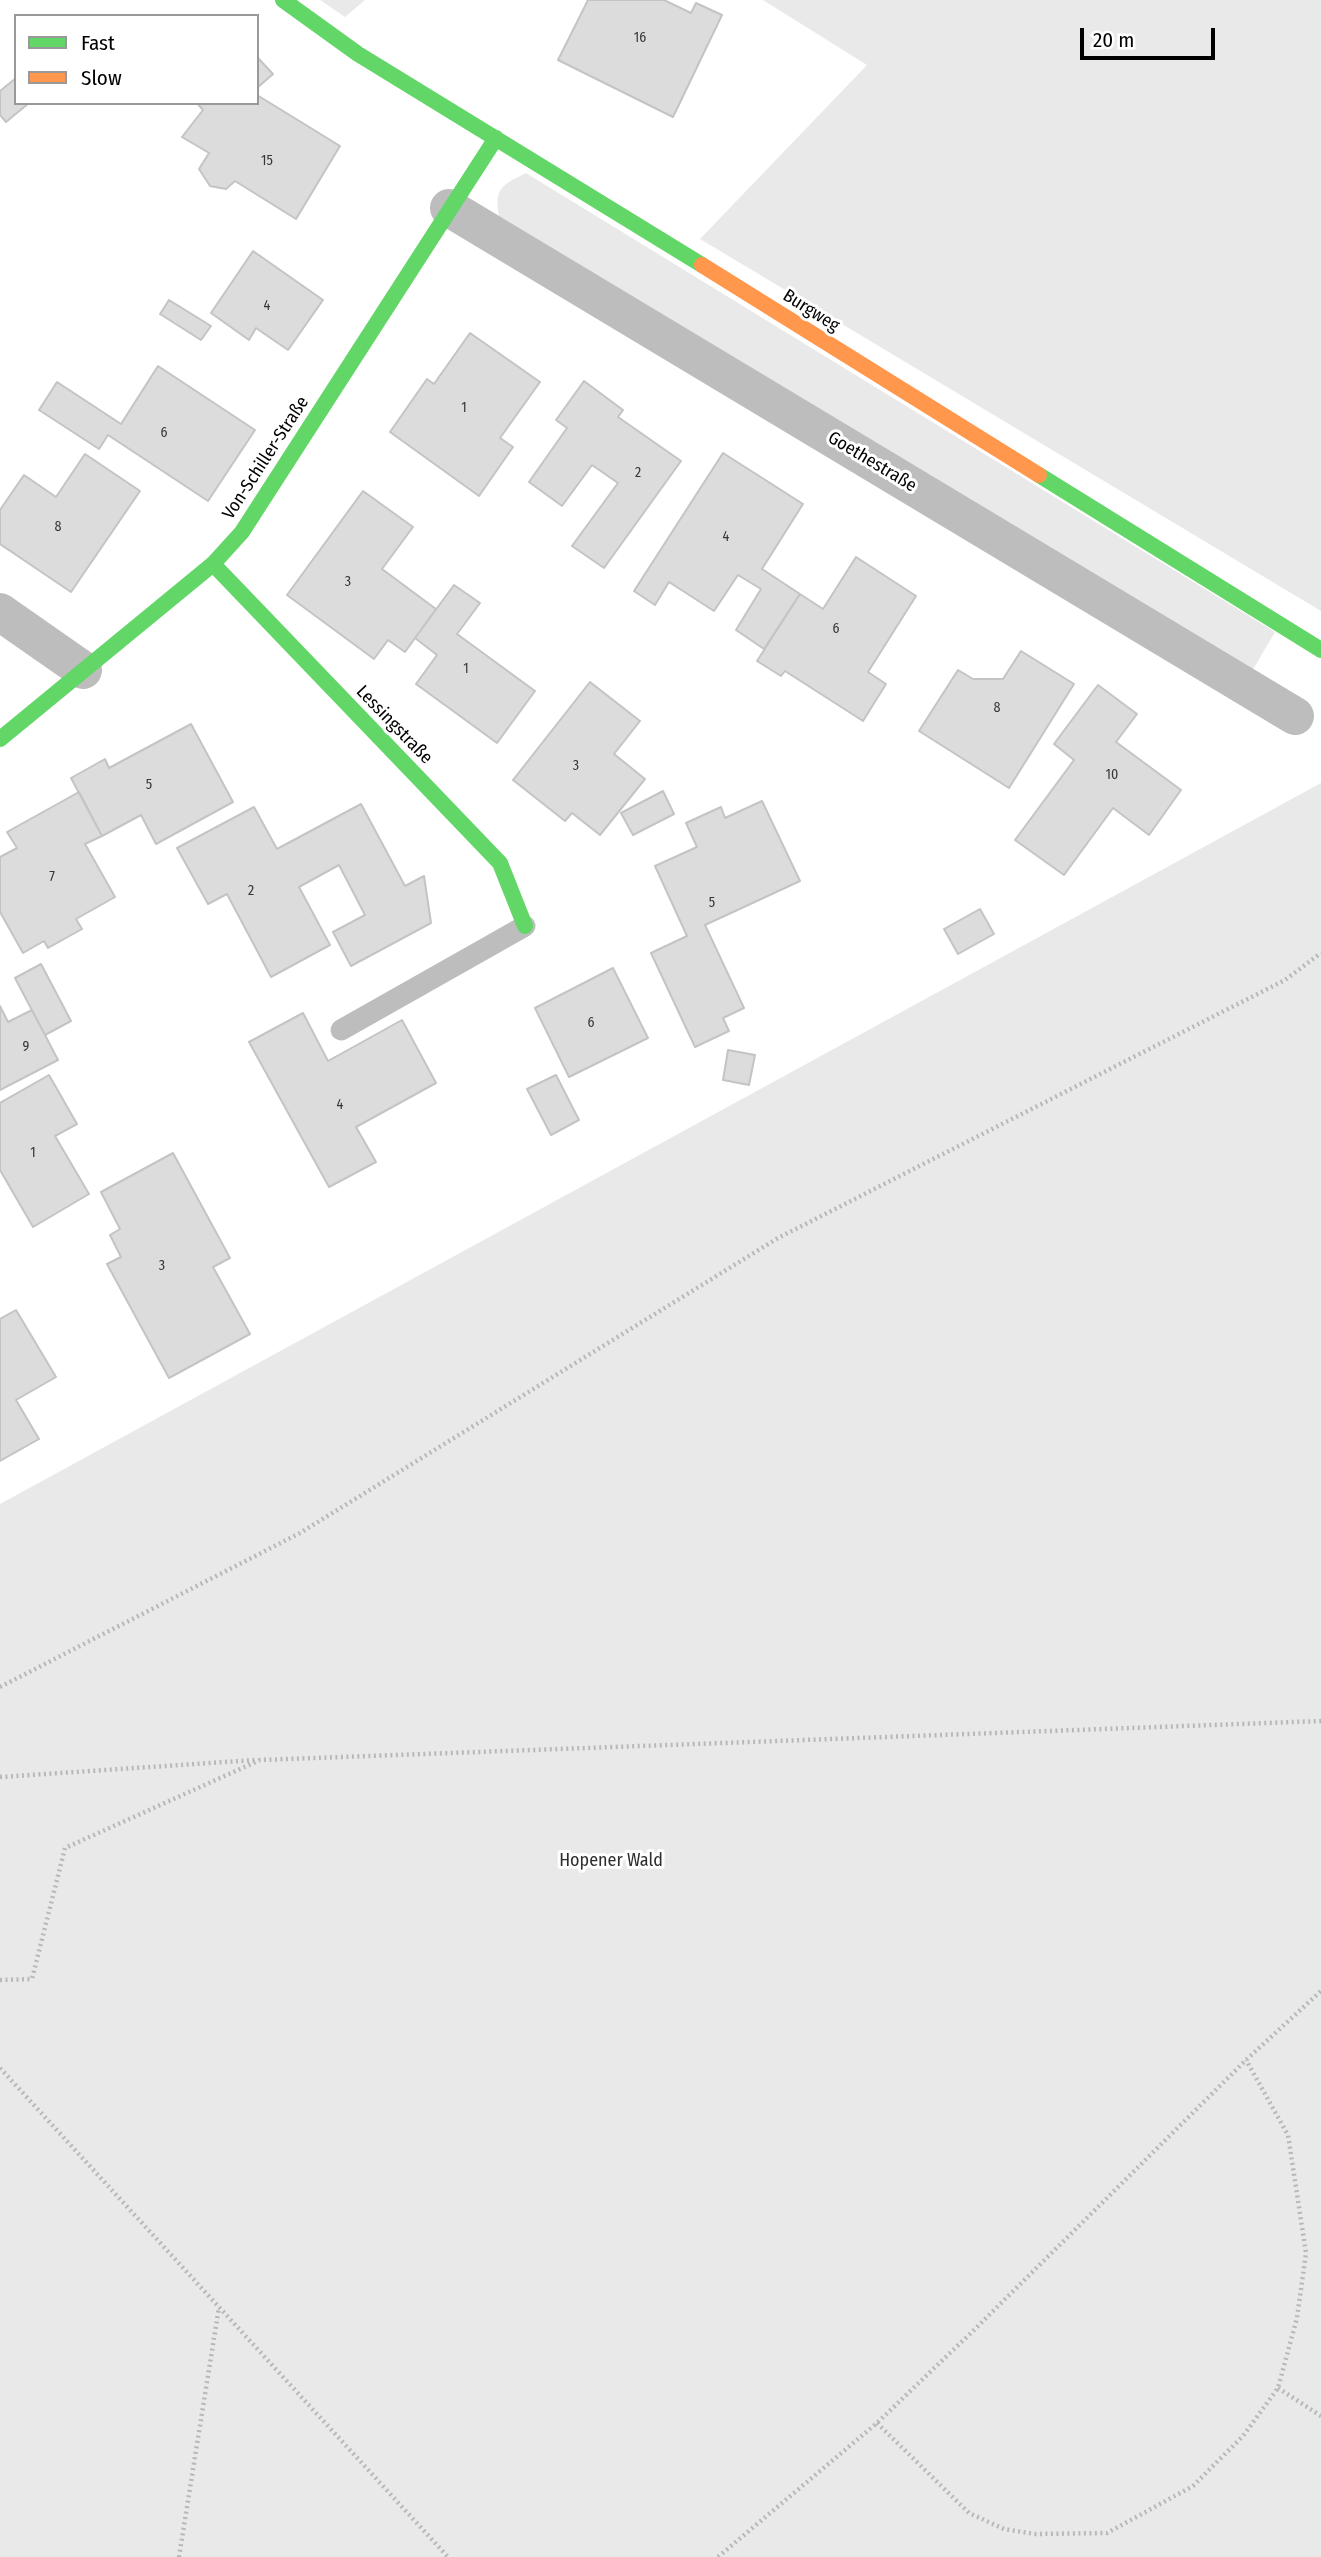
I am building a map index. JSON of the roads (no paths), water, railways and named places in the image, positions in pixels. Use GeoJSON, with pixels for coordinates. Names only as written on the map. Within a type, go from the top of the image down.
{"type":"FeatureCollection","features":[{"type":"Feature","properties":{"kind":"street","name":"Burgweg"},"geometry":{"type":"LineString","coordinates":[[283,0],[358,54],[1321,650]]}},
{"type":"Feature","properties":{"kind":"street","name":"Von-Schiller-Straße"},"geometry":{"type":"LineString","coordinates":[[0,739],[213,564],[242,532],[496,138]]}},
{"type":"Feature","properties":{"kind":"street","name":"Goethestraße"},"geometry":{"type":"LineString","coordinates":[[449,208],[1295,716]]}},
{"type":"Feature","properties":{"kind":"street","name":"Lessingstraße"},"geometry":{"type":"LineString","coordinates":[[213,564],[500,863],[525,926]]}},
{"type":"Feature","properties":{"kind":"street"},"geometry":{"type":"LineString","coordinates":[[0,612],[83,670]]}},
{"type":"Feature","properties":{"kind":"lane"},"geometry":{"type":"LineString","coordinates":[[341,1030],[525,926]]}},
{"type":"Feature","properties":{"kind":"park label","name":"Hopener Wald"},"geometry":{"type":"Point","coordinates":[611,1861]}}]}
